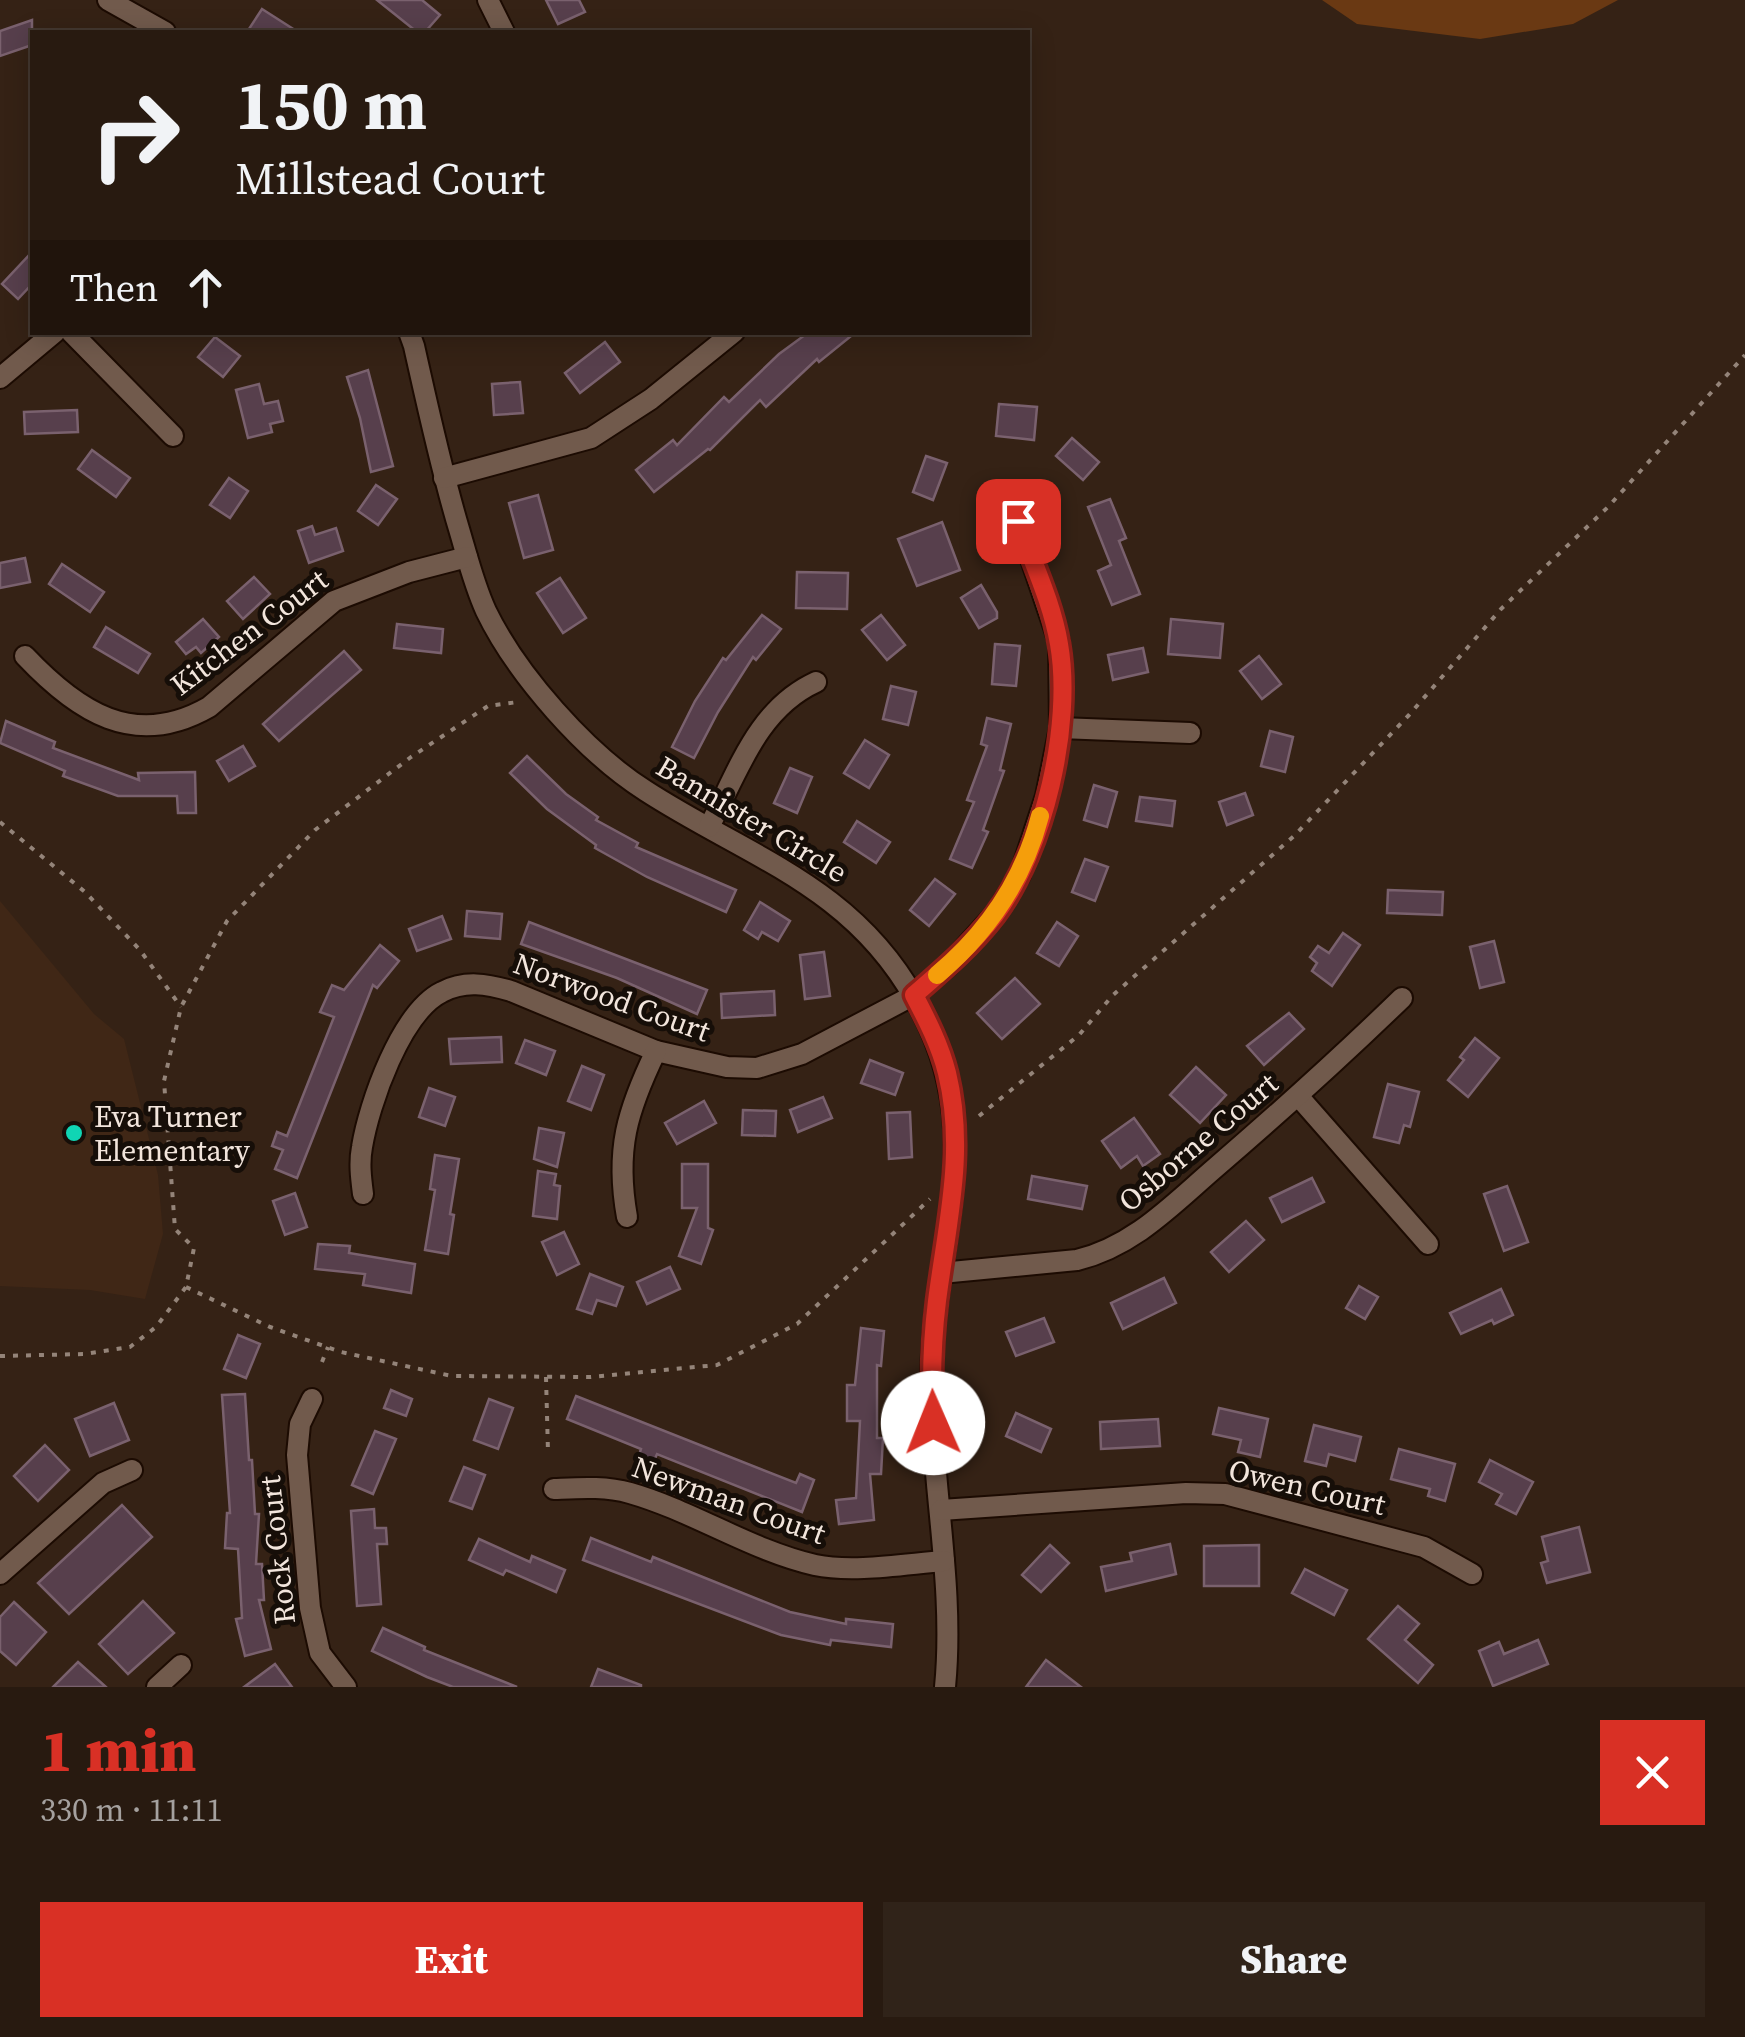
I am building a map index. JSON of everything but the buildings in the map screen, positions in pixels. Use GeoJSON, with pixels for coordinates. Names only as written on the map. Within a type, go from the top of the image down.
{"type":"FeatureCollection","features":[{"type":"Feature","properties":{"kind":"street"},"geometry":{"type":"LineString","coordinates":[[488,0],[503,30]]}},
{"type":"Feature","properties":{"kind":"street"},"geometry":{"type":"LineString","coordinates":[[117,2],[162,30]]}},
{"type":"Feature","properties":{"kind":"street"},"geometry":{"type":"LineString","coordinates":[[0,378],[51,335]]}},
{"type":"Feature","properties":{"kind":"street"},"geometry":{"type":"LineString","coordinates":[[74,335],[172,436]]}},
{"type":"Feature","properties":{"kind":"street","name":"Bannister Circle"},"geometry":{"type":"LineString","coordinates":[[409,335],[467,557],[486,611],[502,638],[578,736],[644,791],[795,876],[842,909],[872,939],[914,995],[934,1034],[946,1070],[957,1145],[956,1184],[941,1272],[931,1381],[944,1561],[945,1687]]}},
{"type":"Feature","properties":{"kind":"street"},"geometry":{"type":"LineString","coordinates":[[444,478],[591,438],[651,399],[730,335]]}},
{"type":"Feature","properties":{"kind":"street","name":"Norwood Court"},"geometry":{"type":"LineString","coordinates":[[363,1194],[360,1166],[367,1124],[401,1036],[427,1002],[441,992],[471,984],[499,987],[656,1051],[727,1067],[770,1066],[802,1054],[914,995],[972,943],[1020,874],[1043,808],[1060,728],[1060,648],[1018,521]]}},
{"type":"Feature","properties":{"kind":"street","name":"Kitchen Court"},"geometry":{"type":"LineString","coordinates":[[25,656],[92,712],[129,725],[164,724],[209,707],[334,601],[410,572],[467,557]]}},
{"type":"Feature","properties":{"kind":"street"},"geometry":{"type":"LineString","coordinates":[[708,827],[765,720],[788,698],[816,682]]}},
{"type":"Feature","properties":{"kind":"street"},"geometry":{"type":"LineString","coordinates":[[1060,728],[1190,734]]}},
{"type":"Feature","properties":{"kind":"street","name":"Osborne Court"},"geometry":{"type":"LineString","coordinates":[[941,1272],[1077,1260],[1112,1248],[1154,1221],[1299,1097],[1402,998]]}},
{"type":"Feature","properties":{"kind":"street"},"geometry":{"type":"LineString","coordinates":[[627,1217],[621,1158],[624,1132],[656,1051]]}},
{"type":"Feature","properties":{"kind":"street"},"geometry":{"type":"LineString","coordinates":[[1299,1097],[1428,1244]]}},
{"type":"Feature","properties":{"kind":"street","name":"Rock Court"},"geometry":{"type":"LineString","coordinates":[[312,1399],[300,1424],[297,1455],[310,1608],[320,1653],[346,1687]]}},
{"type":"Feature","properties":{"kind":"street"},"geometry":{"type":"LineString","coordinates":[[0,1574],[104,1483],[132,1470]]}},
{"type":"Feature","properties":{"kind":"street","name":"Newman Court"},"geometry":{"type":"LineString","coordinates":[[554,1489],[590,1487],[629,1492],[779,1554],[819,1566],[944,1561]]}},
{"type":"Feature","properties":{"kind":"street","name":"Owen Court"},"geometry":{"type":"LineString","coordinates":[[940,1510],[1167,1494],[1226,1494],[1424,1547],[1472,1574]]}},
{"type":"Feature","properties":{"kind":"street"},"geometry":{"type":"LineString","coordinates":[[157,1687],[181,1665]]}},
{"type":"Feature","properties":{"kind":"path"},"geometry":{"type":"LineString","coordinates":[[979,1116],[1078,1035],[1114,995],[1294,836],[1409,715],[1501,609],[1608,507],[1745,355]]}},
{"type":"Feature","properties":{"kind":"path"},"geometry":{"type":"LineString","coordinates":[[0,1356],[84,1354],[130,1347],[156,1327],[186,1287],[194,1248],[175,1230],[164,1080],[181,1008],[227,921],[315,830],[411,757],[488,706],[518,702]]}},
{"type":"Feature","properties":{"kind":"path"},"geometry":{"type":"LineString","coordinates":[[0,822],[85,892],[140,950],[181,1008]]}},
{"type":"Feature","properties":{"kind":"path"},"geometry":{"type":"LineString","coordinates":[[186,1287],[270,1327],[328,1347],[452,1376],[590,1377],[717,1365],[797,1324],[937,1193]]}},
{"type":"Feature","properties":{"kind":"path"},"geometry":{"type":"LineString","coordinates":[[322,1362],[328,1347]]}},
{"type":"Feature","properties":{"kind":"path"},"geometry":{"type":"LineString","coordinates":[[546,1377],[548,1452]]}},
{"type":"Feature","properties":{"kind":"shaded area"},"geometry":{"type":"Polygon","coordinates":[[[1322,0],[1618,0],[1573,24],[1480,39],[1357,24],[1322,0]]]}},
{"type":"Feature","properties":{"kind":"shaded area","name":"Eva Turner Elementary"},"geometry":{"type":"Polygon","coordinates":[[[0,901],[94,1014],[124,1039],[158,1175],[163,1234],[145,1299],[90,1290],[0,1286],[0,901]]]}},
{"type":"Feature","properties":{"kind":"slow traffic"},"geometry":{"type":"LineString","coordinates":[[937,975],[972,943],[997,912],[1020,874],[1040,816]]}},
{"type":"Feature","properties":{"kind":"place","name":"Eva Turner Elementary"},"geometry":{"type":"Point","coordinates":[74,1133]}},
{"type":"Feature","properties":{"kind":"route"},"geometry":{"type":"LineString","coordinates":[[933,1423],[931,1381],[936,1307],[956,1184],[957,1145],[946,1070],[934,1034],[914,995],[972,943],[1020,874],[1040,820],[1060,728],[1060,648],[1018,521]]}}]}
